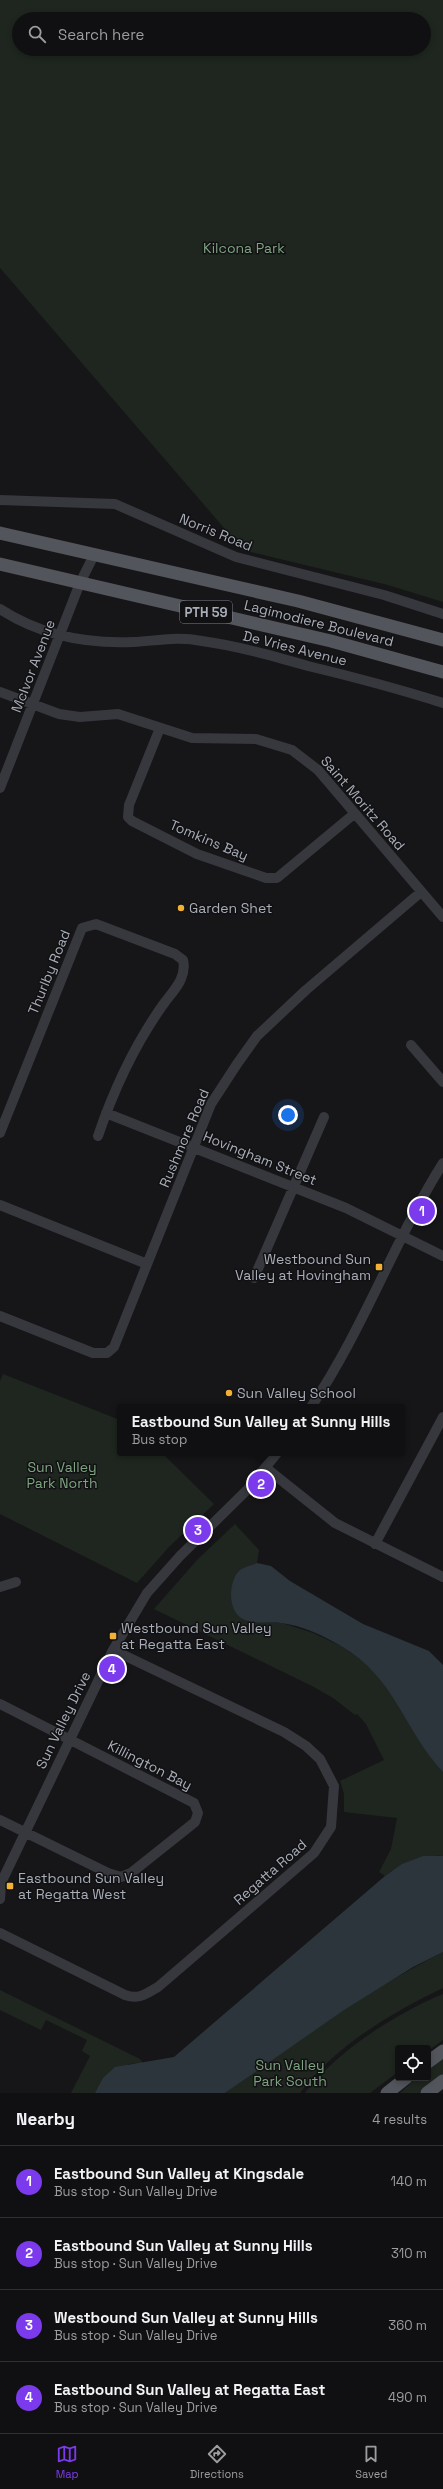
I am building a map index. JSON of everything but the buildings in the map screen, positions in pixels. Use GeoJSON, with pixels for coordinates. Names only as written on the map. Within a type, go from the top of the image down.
{"type":"FeatureCollection","features":[{"type":"Feature","properties":{"kind":"main road","name":"Lagimodiere Boulevard"},"geometry":{"type":"LineString","coordinates":[[0,533],[298,601],[443,640]]}},
{"type":"Feature","properties":{"kind":"main road","name":"Lagimodiere Boulevard"},"geometry":{"type":"LineString","coordinates":[[0,564],[338,642],[443,672]]}},
{"type":"Feature","properties":{"kind":"main road"},"geometry":{"type":"LineString","coordinates":[[431,2060],[443,2050]]}},
{"type":"Feature","properties":{"kind":"main road"},"geometry":{"type":"LineString","coordinates":[[387,2093],[402,2081]]}},
{"type":"Feature","properties":{"kind":"main road"},"geometry":{"type":"LineString","coordinates":[[427,2093],[443,2081]]}},
{"type":"Feature","properties":{"kind":"street","name":"Norris Road"},"geometry":{"type":"LineString","coordinates":[[0,500],[115,504],[236,557],[384,596],[443,614]]}},
{"type":"Feature","properties":{"kind":"street","name":"McIvor Avenue"},"geometry":{"type":"LineString","coordinates":[[0,788],[80,583],[94,555]]}},
{"type":"Feature","properties":{"kind":"street","name":"De Vries Avenue"},"geometry":{"type":"LineString","coordinates":[[0,608],[17,620],[59,636],[102,643],[135,642],[173,637],[202,640],[269,655],[443,703]]}},
{"type":"Feature","properties":{"kind":"street","name":"Saint Moritz Road"},"geometry":{"type":"LineString","coordinates":[[0,692],[59,714],[75,716],[118,714],[160,728],[201,739],[256,739],[292,750],[318,770],[443,917]]}},
{"type":"Feature","properties":{"kind":"street","name":"Tomkins Bay"},"geometry":{"type":"LineString","coordinates":[[160,728],[129,805],[128,817],[132,821],[197,854],[266,878],[277,878],[354,814]]}},
{"type":"Feature","properties":{"kind":"street","name":"Rushmore Road"},"geometry":{"type":"LineString","coordinates":[[0,1316],[93,1353],[108,1352],[114,1347],[211,1104],[257,1036],[306,990],[421,892]]}},
{"type":"Feature","properties":{"kind":"street","name":"Thurlby Road"},"geometry":{"type":"LineString","coordinates":[[0,1133],[82,928],[89,924],[96,924],[175,954],[183,960],[185,970],[179,983],[140,1039],[106,1113],[98,1136]]}},
{"type":"Feature","properties":{"kind":"street"},"geometry":{"type":"LineString","coordinates":[[411,1045],[443,1082]]}},
{"type":"Feature","properties":{"kind":"street","name":"Hovingham Street"},"geometry":{"type":"LineString","coordinates":[[106,1113],[194,1146],[346,1208],[443,1256]]}},
{"type":"Feature","properties":{"kind":"street"},"geometry":{"type":"LineString","coordinates":[[254,1278],[324,1117]]}},
{"type":"Feature","properties":{"kind":"street"},"geometry":{"type":"LineString","coordinates":[[313,1404],[345,1352],[402,1235],[443,1162]]}},
{"type":"Feature","properties":{"kind":"street"},"geometry":{"type":"LineString","coordinates":[[0,1205],[147,1264]]}},
{"type":"Feature","properties":{"kind":"street"},"geometry":{"type":"LineString","coordinates":[[374,1544],[443,1417]]}},
{"type":"Feature","properties":{"kind":"street","name":"Sun Valley Drive"},"geometry":{"type":"LineString","coordinates":[[0,1899],[0,1885],[69,1740],[113,1650],[147,1593],[266,1468],[275,1456]]}},
{"type":"Feature","properties":{"kind":"street"},"geometry":{"type":"LineString","coordinates":[[266,1468],[335,1523],[374,1544],[443,1577]]}},
{"type":"Feature","properties":{"kind":"street"},"geometry":{"type":"LineString","coordinates":[[0,1587],[16,1582]]}},
{"type":"Feature","properties":{"kind":"street","name":"Regatta Road"},"geometry":{"type":"LineString","coordinates":[[0,1933],[125,1995],[134,1998],[142,1997],[158,1987],[297,1869],[323,1843],[331,1827],[334,1786],[320,1759],[306,1746],[284,1732],[113,1650]]}},
{"type":"Feature","properties":{"kind":"street"},"geometry":{"type":"LineString","coordinates":[[0,1704],[69,1740]]}},
{"type":"Feature","properties":{"kind":"street","name":"Killington Bay"},"geometry":{"type":"LineString","coordinates":[[25,1833],[108,1873],[121,1877],[131,1873],[195,1822],[198,1813],[194,1803],[69,1740]]}},
{"type":"Feature","properties":{"kind":"street"},"geometry":{"type":"LineString","coordinates":[[0,1820],[25,1833]]}},
{"type":"Feature","properties":{"kind":"green space","name":"Kilcona Park"},"geometry":{"type":"Polygon","coordinates":[[[0,0],[443,0],[443,602],[388,585],[243,550],[0,268],[0,0]]]}},
{"type":"Feature","properties":{"kind":"green space","name":"Sun Valley Park North"},"geometry":{"type":"Polygon","coordinates":[[[3,1374],[117,1419],[117,1456],[165,1456],[214,1504],[169,1547],[137,1583],[0,1514],[0,1381],[3,1374]]]}},
{"type":"Feature","properties":{"kind":"green space"},"geometry":{"type":"Polygon","coordinates":[[[235,1524],[259,1550],[257,1563],[240,1570],[234,1584],[234,1600],[243,1619],[254,1622],[282,1623],[313,1633],[341,1646],[367,1663],[381,1678],[443,1772],[443,1856],[427,1856],[412,1860],[385,1876],[379,1872],[391,1849],[397,1818],[344,1812],[344,1794],[340,1781],[384,1760],[366,1724],[357,1714],[355,1715],[333,1698],[312,1686],[154,1609],[197,1560],[235,1524]]]}},
{"type":"Feature","properties":{"kind":"green space","name":"Sun Valley Park South"},"geometry":{"type":"Polygon","coordinates":[[[443,1952],[443,1988],[404,2008],[365,2032],[330,2060],[300,2093],[225,2093],[331,2018],[387,1983],[443,1952]]]}},
{"type":"Feature","properties":{"kind":"green space"},"geometry":{"type":"Polygon","coordinates":[[[0,1990],[140,2059],[143,2063],[129,2064],[95,2093],[71,2093],[90,2056],[82,2051],[87,2040],[46,2020],[41,2030],[0,2010],[0,1990]]]}},
{"type":"Feature","properties":{"kind":"green space"},"geometry":{"type":"Polygon","coordinates":[[[443,1994],[443,2040],[431,2049],[431,2045],[395,2045],[395,2074],[370,2093],[305,2093],[333,2063],[350,2048],[387,2023],[443,1994]]]}},
{"type":"Feature","properties":{"kind":"green space"},"geometry":{"type":"Polygon","coordinates":[[[443,2056],[443,2075],[419,2093],[400,2093],[413,2081],[431,2081],[431,2066],[443,2056]]]}},
{"type":"Feature","properties":{"kind":"shaded area"},"geometry":{"type":"Polygon","coordinates":[[[257,1563],[271,1566],[290,1581],[363,1624],[429,1651],[443,1665],[443,1772],[429,1756],[387,1689],[375,1673],[360,1659],[334,1642],[304,1629],[289,1624],[251,1622],[240,1617],[236,1613],[233,1608],[231,1597],[234,1579],[240,1570],[257,1563]]]}},
{"type":"Feature","properties":{"kind":"shaded area"},"geometry":{"type":"Polygon","coordinates":[[[423,1856],[443,1856],[443,1952],[413,1967],[344,2010],[225,2093],[95,2093],[103,2078],[115,2067],[174,2057],[385,1876],[402,1864],[423,1856]]]}},
{"type":"Feature","properties":{"kind":"place","name":"Garden Shet"},"geometry":{"type":"Point","coordinates":[181,908]}},
{"type":"Feature","properties":{"kind":"place","name":"Eastbound Sun Valley at Kingsdale"},"geometry":{"type":"Point","coordinates":[422,1211]}},
{"type":"Feature","properties":{"kind":"place","name":"Westbound Sun Valley at Hovingham"},"geometry":{"type":"Point","coordinates":[379,1267]}},
{"type":"Feature","properties":{"kind":"place","name":"Sun Valley School"},"geometry":{"type":"Point","coordinates":[229,1393]}},
{"type":"Feature","properties":{"kind":"place","name":"Eastbound Sun Valley at Sunny Hills"},"geometry":{"type":"Point","coordinates":[261,1484]}},
{"type":"Feature","properties":{"kind":"place","name":"Westbound Sun Valley at Sunny Hills"},"geometry":{"type":"Point","coordinates":[198,1530]}},
{"type":"Feature","properties":{"kind":"place","name":"Westbound Sun Valley at Regatta East"},"geometry":{"type":"Point","coordinates":[113,1636]}},
{"type":"Feature","properties":{"kind":"place","name":"Eastbound Sun Valley at Regatta East"},"geometry":{"type":"Point","coordinates":[112,1669]}},
{"type":"Feature","properties":{"kind":"place","name":"Eastbound Sun Valley at Regatta West"},"geometry":{"type":"Point","coordinates":[10,1886]}}]}
